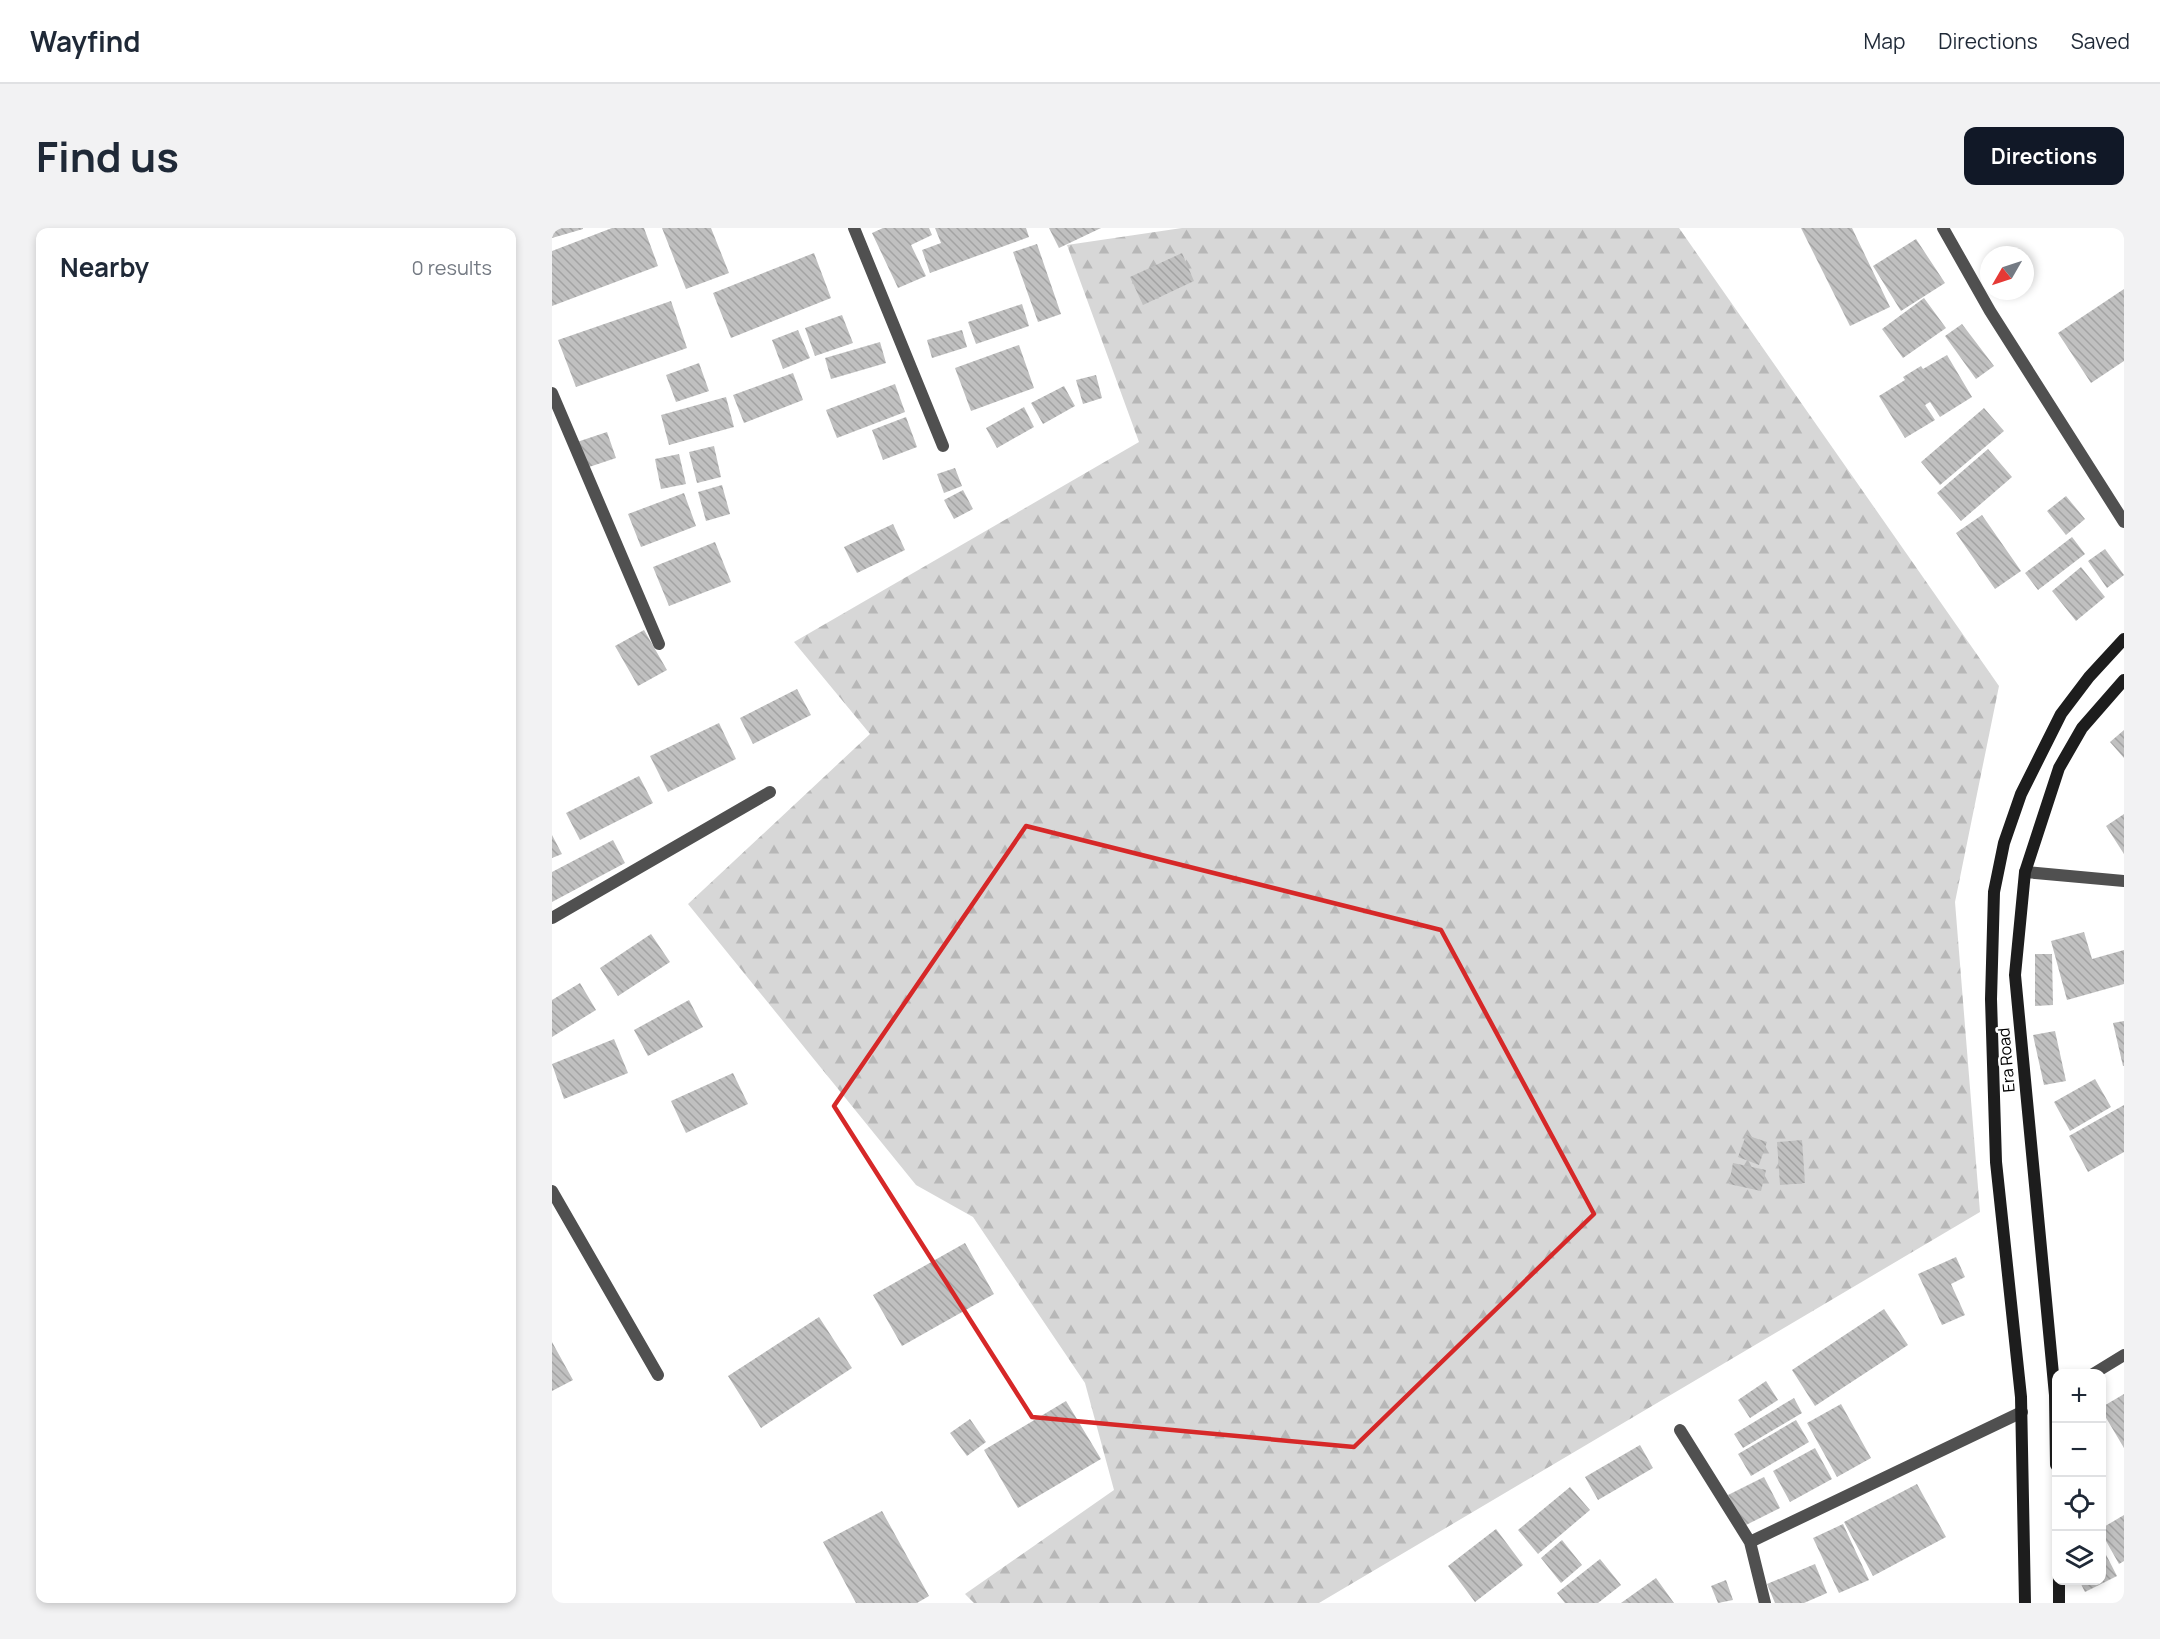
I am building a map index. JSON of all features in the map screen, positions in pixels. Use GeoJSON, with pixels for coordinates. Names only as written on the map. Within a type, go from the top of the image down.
{"type":"FeatureCollection","features":[{"type":"Feature","properties":{"kind":"main road"},"geometry":{"type":"LineString","coordinates":[[2025,1603],[2022,1412],[1996,1162],[1992,999],[1994,892],[2004,843],[2021,794],[2061,714],[2089,677],[2124,639]]}},
{"type":"Feature","properties":{"kind":"main road","name":"Era Road"},"geometry":{"type":"LineString","coordinates":[[2053,1369],[2015,975],[2025,872],[2059,768],[2082,728],[2124,680]]}},
{"type":"Feature","properties":{"kind":"main road"},"geometry":{"type":"LineString","coordinates":[[2059,1585],[2059,1603]]}},
{"type":"Feature","properties":{"kind":"street"},"geometry":{"type":"LineString","coordinates":[[854,228],[943,446]]}},
{"type":"Feature","properties":{"kind":"street"},"geometry":{"type":"LineString","coordinates":[[1943,228],[1990,311],[2124,522]]}},
{"type":"Feature","properties":{"kind":"street"},"geometry":{"type":"LineString","coordinates":[[552,393],[659,644]]}},
{"type":"Feature","properties":{"kind":"street"},"geometry":{"type":"LineString","coordinates":[[552,918],[770,792]]}},
{"type":"Feature","properties":{"kind":"street"},"geometry":{"type":"LineString","coordinates":[[2025,872],[2124,881]]}},
{"type":"Feature","properties":{"kind":"street"},"geometry":{"type":"LineString","coordinates":[[552,1191],[658,1375]]}},
{"type":"Feature","properties":{"kind":"street"},"geometry":{"type":"LineString","coordinates":[[2101,1369],[2124,1355]]}},
{"type":"Feature","properties":{"kind":"street"},"geometry":{"type":"LineString","coordinates":[[1750,1542],[2022,1412]]}},
{"type":"Feature","properties":{"kind":"street"},"geometry":{"type":"LineString","coordinates":[[1680,1430],[1750,1542],[1765,1603]]}},
{"type":"Feature","properties":{"kind":"highlighted area"},"geometry":{"type":"Polygon","coordinates":[[[1026,826],[1441,930],[1594,1214],[1354,1447],[1032,1417],[834,1106],[1026,826]]]}},
{"type":"Feature","properties":{"kind":"green space"},"geometry":{"type":"Polygon","coordinates":[[[1182,228],[1679,228],[1999,686],[1955,902],[1980,1212],[1319,1603],[974,1603],[965,1594],[1114,1490],[1085,1383],[973,1217],[916,1185],[688,904],[870,734],[794,642],[1139,442],[1067,245],[1182,228]]]}},
{"type":"Feature","properties":{"kind":"building"},"geometry":{"type":"Polygon","coordinates":[[[552,228],[583,228],[583,229],[552,238],[552,228]]]}},
{"type":"Feature","properties":{"kind":"building"},"geometry":{"type":"Polygon","coordinates":[[[612,228],[644,228],[658,266],[552,306],[552,251],[612,228]]]}},
{"type":"Feature","properties":{"kind":"building"},"geometry":{"type":"Polygon","coordinates":[[[662,228],[711,228],[729,273],[686,289],[662,228]]]}},
{"type":"Feature","properties":{"kind":"building"},"geometry":{"type":"Polygon","coordinates":[[[883,228],[929,228],[932,235],[911,245],[926,276],[898,288],[872,233],[883,228]]]}},
{"type":"Feature","properties":{"kind":"building"},"geometry":{"type":"Polygon","coordinates":[[[935,228],[1026,228],[1029,237],[930,273],[922,250],[941,243],[935,228]]]}},
{"type":"Feature","properties":{"kind":"building"},"geometry":{"type":"Polygon","coordinates":[[[1049,228],[1101,228],[1059,248],[1049,228]]]}},
{"type":"Feature","properties":{"kind":"building"},"geometry":{"type":"Polygon","coordinates":[[[1801,228],[1852,228],[1890,307],[1850,326],[1801,228]]]}},
{"type":"Feature","properties":{"kind":"building"},"geometry":{"type":"Polygon","coordinates":[[[1916,239],[1945,283],[1901,311],[1873,266],[1916,239]]]}},
{"type":"Feature","properties":{"kind":"building"},"geometry":{"type":"Polygon","coordinates":[[[1037,244],[1061,314],[1038,322],[1013,252],[1037,244]]]}},
{"type":"Feature","properties":{"kind":"building"},"geometry":{"type":"Polygon","coordinates":[[[814,253],[831,298],[731,338],[713,293],[814,253]]]}},
{"type":"Feature","properties":{"kind":"building"},"geometry":{"type":"Polygon","coordinates":[[[1182,253],[1194,281],[1143,305],[1130,277],[1182,253]]]}},
{"type":"Feature","properties":{"kind":"building"},"geometry":{"type":"Polygon","coordinates":[[[2124,289],[2124,361],[2091,383],[2058,333],[2124,289]]]}},
{"type":"Feature","properties":{"kind":"building"},"geometry":{"type":"Polygon","coordinates":[[[1924,298],[1946,328],[1903,358],[1882,329],[1924,298]]]}},
{"type":"Feature","properties":{"kind":"building"},"geometry":{"type":"Polygon","coordinates":[[[671,301],[687,348],[576,387],[558,340],[671,301]]]}},
{"type":"Feature","properties":{"kind":"building"},"geometry":{"type":"Polygon","coordinates":[[[1022,304],[1029,326],[976,344],[968,322],[1022,304]]]}},
{"type":"Feature","properties":{"kind":"building"},"geometry":{"type":"Polygon","coordinates":[[[842,315],[853,343],[815,356],[805,328],[842,315]]]}},
{"type":"Feature","properties":{"kind":"building"},"geometry":{"type":"Polygon","coordinates":[[[1962,324],[1994,366],[1976,379],[1945,336],[1962,324]]]}},
{"type":"Feature","properties":{"kind":"building"},"geometry":{"type":"Polygon","coordinates":[[[798,330],[810,358],[783,369],[772,340],[798,330]]]}},
{"type":"Feature","properties":{"kind":"building"},"geometry":{"type":"Polygon","coordinates":[[[962,330],[967,347],[932,358],[927,340],[962,330]]]}},
{"type":"Feature","properties":{"kind":"building"},"geometry":{"type":"Polygon","coordinates":[[[880,342],[886,363],[831,379],[825,358],[880,342]]]}},
{"type":"Feature","properties":{"kind":"building"},"geometry":{"type":"Polygon","coordinates":[[[1019,345],[1034,388],[971,411],[955,368],[1019,345]]]}},
{"type":"Feature","properties":{"kind":"building"},"geometry":{"type":"Polygon","coordinates":[[[1947,355],[1972,397],[1940,417],[1930,402],[1925,405],[1935,420],[1905,438],[1879,396],[1905,380],[1903,377],[1921,366],[1923,369],[1947,355]]]}},
{"type":"Feature","properties":{"kind":"building"},"geometry":{"type":"Polygon","coordinates":[[[699,363],[709,391],[676,402],[666,375],[699,363]]]}},
{"type":"Feature","properties":{"kind":"building"},"geometry":{"type":"Polygon","coordinates":[[[793,373],[803,400],[744,423],[733,395],[793,373]]]}},
{"type":"Feature","properties":{"kind":"building"},"geometry":{"type":"Polygon","coordinates":[[[1096,375],[1102,398],[1083,404],[1076,380],[1096,375]]]}},
{"type":"Feature","properties":{"kind":"building"},"geometry":{"type":"Polygon","coordinates":[[[895,384],[905,412],[837,438],[826,410],[895,384]]]}},
{"type":"Feature","properties":{"kind":"building"},"geometry":{"type":"Polygon","coordinates":[[[1064,386],[1075,406],[1043,424],[1031,403],[1064,386]]]}},
{"type":"Feature","properties":{"kind":"building"},"geometry":{"type":"Polygon","coordinates":[[[726,397],[734,427],[669,445],[661,415],[726,397]]]}},
{"type":"Feature","properties":{"kind":"building"},"geometry":{"type":"Polygon","coordinates":[[[1024,407],[1034,427],[997,448],[986,428],[1024,407]]]}},
{"type":"Feature","properties":{"kind":"building"},"geometry":{"type":"Polygon","coordinates":[[[1984,408],[2004,431],[1940,485],[1921,462],[1984,408]]]}},
{"type":"Feature","properties":{"kind":"building"},"geometry":{"type":"Polygon","coordinates":[[[906,417],[917,447],[883,460],[872,430],[906,417]]]}},
{"type":"Feature","properties":{"kind":"building"},"geometry":{"type":"Polygon","coordinates":[[[607,432],[616,458],[586,468],[577,442],[607,432]]]}},
{"type":"Feature","properties":{"kind":"building"},"geometry":{"type":"Polygon","coordinates":[[[714,446],[721,477],[697,483],[689,452],[714,446]]]}},
{"type":"Feature","properties":{"kind":"building"},"geometry":{"type":"Polygon","coordinates":[[[1988,449],[2012,477],[1961,521],[1937,493],[1988,449]]]}},
{"type":"Feature","properties":{"kind":"building"},"geometry":{"type":"Polygon","coordinates":[[[679,454],[686,484],[661,489],[655,459],[679,454]]]}},
{"type":"Feature","properties":{"kind":"building"},"geometry":{"type":"Polygon","coordinates":[[[955,468],[962,486],[944,493],[937,474],[955,468]]]}},
{"type":"Feature","properties":{"kind":"building"},"geometry":{"type":"Polygon","coordinates":[[[722,485],[730,514],[706,521],[698,492],[722,485]]]}},
{"type":"Feature","properties":{"kind":"building"},"geometry":{"type":"Polygon","coordinates":[[[963,490],[973,509],[954,519],[944,500],[963,490]]]}},
{"type":"Feature","properties":{"kind":"building"},"geometry":{"type":"Polygon","coordinates":[[[684,493],[696,526],[641,547],[628,514],[684,493]]]}},
{"type":"Feature","properties":{"kind":"building"},"geometry":{"type":"Polygon","coordinates":[[[2066,496],[2085,519],[2066,535],[2047,511],[2066,496]]]}},
{"type":"Feature","properties":{"kind":"building"},"geometry":{"type":"Polygon","coordinates":[[[1982,515],[2021,571],[1995,589],[1956,533],[1982,515]]]}},
{"type":"Feature","properties":{"kind":"building"},"geometry":{"type":"Polygon","coordinates":[[[893,524],[905,550],[857,573],[844,547],[893,524]]]}},
{"type":"Feature","properties":{"kind":"building"},"geometry":{"type":"Polygon","coordinates":[[[2072,537],[2085,554],[2038,590],[2025,573],[2072,537]]]}},
{"type":"Feature","properties":{"kind":"building"},"geometry":{"type":"Polygon","coordinates":[[[715,542],[731,582],[669,606],[653,567],[715,542]]]}},
{"type":"Feature","properties":{"kind":"building"},"geometry":{"type":"Polygon","coordinates":[[[2105,549],[2124,575],[2107,588],[2088,561],[2105,549]]]}},
{"type":"Feature","properties":{"kind":"building"},"geometry":{"type":"Polygon","coordinates":[[[2081,567],[2105,597],[2076,621],[2052,591],[2081,567]]]}},
{"type":"Feature","properties":{"kind":"building"},"geometry":{"type":"Polygon","coordinates":[[[644,630],[667,670],[638,686],[615,646],[644,630]]]}},
{"type":"Feature","properties":{"kind":"building"},"geometry":{"type":"Polygon","coordinates":[[[797,689],[811,715],[753,744],[740,718],[797,689]]]}},
{"type":"Feature","properties":{"kind":"building"},"geometry":{"type":"Polygon","coordinates":[[[719,723],[736,759],[668,792],[650,756],[719,723]]]}},
{"type":"Feature","properties":{"kind":"building"},"geometry":{"type":"Polygon","coordinates":[[[2124,730],[2124,758],[2110,742],[2124,730]]]}},
{"type":"Feature","properties":{"kind":"building"},"geometry":{"type":"Polygon","coordinates":[[[639,776],[653,803],[580,840],[566,813],[639,776]]]}},
{"type":"Feature","properties":{"kind":"building"},"geometry":{"type":"Polygon","coordinates":[[[2124,814],[2124,854],[2106,826],[2124,814]]]}},
{"type":"Feature","properties":{"kind":"building"},"geometry":{"type":"Polygon","coordinates":[[[552,835],[562,854],[552,858],[552,835]]]}},
{"type":"Feature","properties":{"kind":"building"},"geometry":{"type":"Polygon","coordinates":[[[613,840],[625,863],[552,902],[552,872],[613,840]]]}},
{"type":"Feature","properties":{"kind":"building"},"geometry":{"type":"Polygon","coordinates":[[[2084,932],[2092,959],[2124,950],[2124,984],[2067,1000],[2051,941],[2084,932]]]}},
{"type":"Feature","properties":{"kind":"building"},"geometry":{"type":"Polygon","coordinates":[[[651,934],[670,962],[618,996],[600,968],[651,934]]]}},
{"type":"Feature","properties":{"kind":"building"},"geometry":{"type":"Polygon","coordinates":[[[2035,954],[2052,954],[2053,1005],[2035,1006],[2035,954]]]}},
{"type":"Feature","properties":{"kind":"building"},"geometry":{"type":"Polygon","coordinates":[[[580,983],[596,1010],[552,1037],[552,1000],[580,983]]]}},
{"type":"Feature","properties":{"kind":"building"},"geometry":{"type":"Polygon","coordinates":[[[689,1000],[703,1027],[648,1056],[634,1030],[689,1000]]]}},
{"type":"Feature","properties":{"kind":"building"},"geometry":{"type":"Polygon","coordinates":[[[2124,1021],[2124,1066],[2123,1066],[2113,1023],[2124,1021]]]}},
{"type":"Feature","properties":{"kind":"building"},"geometry":{"type":"Polygon","coordinates":[[[2055,1031],[2066,1081],[2044,1085],[2033,1035],[2055,1031]]]}},
{"type":"Feature","properties":{"kind":"building"},"geometry":{"type":"Polygon","coordinates":[[[614,1039],[628,1073],[564,1099],[552,1064],[614,1039]]]}},
{"type":"Feature","properties":{"kind":"building"},"geometry":{"type":"Polygon","coordinates":[[[733,1073],[748,1104],[686,1133],[671,1101],[733,1073]]]}},
{"type":"Feature","properties":{"kind":"building"},"geometry":{"type":"Polygon","coordinates":[[[2095,1079],[2111,1107],[2070,1131],[2054,1102],[2095,1079]]]}},
{"type":"Feature","properties":{"kind":"building"},"geometry":{"type":"Polygon","coordinates":[[[2124,1105],[2124,1152],[2088,1172],[2069,1136],[2124,1105]]]}},
{"type":"Feature","properties":{"kind":"building"},"geometry":{"type":"Polygon","coordinates":[[[1746,1135],[1767,1142],[1759,1165],[1738,1157],[1746,1135]]]}},
{"type":"Feature","properties":{"kind":"building"},"geometry":{"type":"Polygon","coordinates":[[[1802,1140],[1805,1183],[1780,1185],[1777,1142],[1802,1140]]]}},
{"type":"Feature","properties":{"kind":"building"},"geometry":{"type":"Polygon","coordinates":[[[1733,1163],[1766,1170],[1761,1191],[1729,1184],[1733,1163]]]}},
{"type":"Feature","properties":{"kind":"building"},"geometry":{"type":"Polygon","coordinates":[[[965,1243],[994,1294],[902,1346],[873,1295],[965,1243]]]}},
{"type":"Feature","properties":{"kind":"building"},"geometry":{"type":"Polygon","coordinates":[[[1956,1257],[1965,1277],[1951,1284],[1965,1315],[1942,1325],[1918,1274],[1956,1257]]]}},
{"type":"Feature","properties":{"kind":"building"},"geometry":{"type":"Polygon","coordinates":[[[1884,1309],[1908,1345],[1815,1406],[1792,1370],[1884,1309]]]}},
{"type":"Feature","properties":{"kind":"building"},"geometry":{"type":"Polygon","coordinates":[[[819,1317],[852,1368],[761,1428],[728,1376],[819,1317]]]}},
{"type":"Feature","properties":{"kind":"building"},"geometry":{"type":"Polygon","coordinates":[[[552,1342],[573,1380],[552,1391],[552,1342]]]}},
{"type":"Feature","properties":{"kind":"building"},"geometry":{"type":"Polygon","coordinates":[[[1766,1381],[1778,1400],[1750,1418],[1738,1400],[1766,1381]]]}},
{"type":"Feature","properties":{"kind":"building"},"geometry":{"type":"Polygon","coordinates":[[[2124,1394],[2124,1448],[2106,1418],[2106,1405],[2124,1394]]]}},
{"type":"Feature","properties":{"kind":"building"},"geometry":{"type":"Polygon","coordinates":[[[1794,1398],[1802,1413],[1743,1448],[1734,1434],[1794,1398]]]}},
{"type":"Feature","properties":{"kind":"building"},"geometry":{"type":"Polygon","coordinates":[[[1066,1401],[1101,1459],[1018,1508],[984,1450],[1066,1401]]]}},
{"type":"Feature","properties":{"kind":"building"},"geometry":{"type":"Polygon","coordinates":[[[1841,1404],[1871,1458],[1837,1477],[1807,1423],[1841,1404]]]}},
{"type":"Feature","properties":{"kind":"building"},"geometry":{"type":"Polygon","coordinates":[[[970,1419],[986,1442],[967,1456],[950,1433],[970,1419]]]}},
{"type":"Feature","properties":{"kind":"building"},"geometry":{"type":"Polygon","coordinates":[[[1796,1420],[1809,1442],[1751,1476],[1738,1454],[1796,1420]]]}},
{"type":"Feature","properties":{"kind":"building"},"geometry":{"type":"Polygon","coordinates":[[[1640,1445],[1653,1468],[1598,1500],[1585,1477],[1640,1445]]]}},
{"type":"Feature","properties":{"kind":"building"},"geometry":{"type":"Polygon","coordinates":[[[1815,1448],[1832,1479],[1790,1502],[1773,1471],[1815,1448]]]}},
{"type":"Feature","properties":{"kind":"building"},"geometry":{"type":"Polygon","coordinates":[[[1764,1477],[1780,1508],[1744,1526],[1728,1495],[1764,1477]]]}},
{"type":"Feature","properties":{"kind":"building"},"geometry":{"type":"Polygon","coordinates":[[[1917,1484],[1946,1537],[1873,1576],[1844,1522],[1917,1484]]]}},
{"type":"Feature","properties":{"kind":"building"},"geometry":{"type":"Polygon","coordinates":[[[1570,1487],[1590,1510],[1538,1554],[1518,1530],[1570,1487]]]}},
{"type":"Feature","properties":{"kind":"building"},"geometry":{"type":"Polygon","coordinates":[[[882,1511],[929,1596],[917,1603],[856,1603],[823,1542],[882,1511]]]}},
{"type":"Feature","properties":{"kind":"building"},"geometry":{"type":"Polygon","coordinates":[[[2124,1515],[2124,1561],[2119,1564],[2106,1541],[2106,1526],[2124,1515]]]}},
{"type":"Feature","properties":{"kind":"building"},"geometry":{"type":"Polygon","coordinates":[[[1843,1524],[1869,1580],[1839,1593],[1813,1538],[1843,1524]]]}},
{"type":"Feature","properties":{"kind":"building"},"geometry":{"type":"Polygon","coordinates":[[[1496,1529],[1523,1565],[1475,1602],[1448,1566],[1496,1529]]]}},
{"type":"Feature","properties":{"kind":"building"},"geometry":{"type":"Polygon","coordinates":[[[1562,1540],[1582,1565],[1561,1583],[1541,1558],[1562,1540]]]}},
{"type":"Feature","properties":{"kind":"building"},"geometry":{"type":"Polygon","coordinates":[[[2106,1555],[2117,1576],[2106,1582],[2106,1555]]]}},
{"type":"Feature","properties":{"kind":"building"},"geometry":{"type":"Polygon","coordinates":[[[1600,1559],[1621,1585],[1598,1603],[1565,1603],[1557,1593],[1600,1559]]]}},
{"type":"Feature","properties":{"kind":"building"},"geometry":{"type":"Polygon","coordinates":[[[1815,1564],[1827,1593],[1804,1603],[1775,1603],[1767,1584],[1815,1564]]]}},
{"type":"Feature","properties":{"kind":"building"},"geometry":{"type":"Polygon","coordinates":[[[1656,1578],[1674,1603],[1621,1603],[1656,1578]]]}},
{"type":"Feature","properties":{"kind":"building"},"geometry":{"type":"Polygon","coordinates":[[[1726,1580],[1733,1600],[1718,1603],[1711,1586],[1726,1580]]]}},
{"type":"Feature","properties":{"kind":"building"},"geometry":{"type":"Polygon","coordinates":[[[2082,1585],[2099,1585],[2085,1592],[2082,1585]]]}}]}
